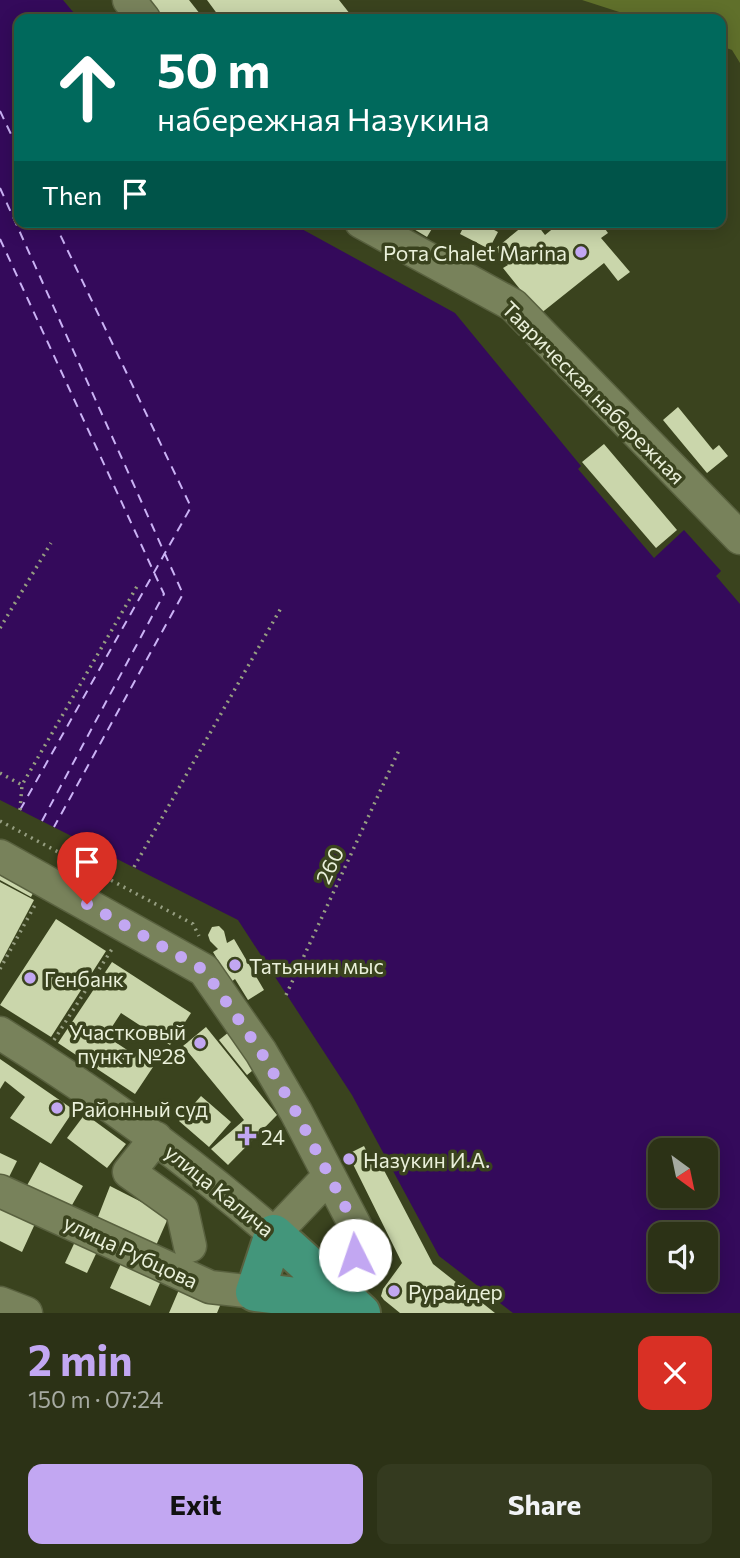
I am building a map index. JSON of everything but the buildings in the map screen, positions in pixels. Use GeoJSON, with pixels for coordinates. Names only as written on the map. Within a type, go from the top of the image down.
{"type":"FeatureCollection","features":[{"type":"Feature","properties":{"kind":"main road"},"geometry":{"type":"LineString","coordinates":[[254,1292],[274,1234]]}},
{"type":"Feature","properties":{"kind":"main road","name":"улица Калича"},"geometry":{"type":"LineString","coordinates":[[274,1234],[355,1308]]}},
{"type":"Feature","properties":{"kind":"main road","name":"улица Рубцова"},"geometry":{"type":"LineString","coordinates":[[254,1292],[355,1308]]}},
{"type":"Feature","properties":{"kind":"street"},"geometry":{"type":"LineString","coordinates":[[129,0],[140,14]]}},
{"type":"Feature","properties":{"kind":"street","name":"Таврическая набережная"},"geometry":{"type":"LineString","coordinates":[[372,228],[513,305],[740,538]]}},
{"type":"Feature","properties":{"kind":"street"},"geometry":{"type":"LineString","coordinates":[[0,856],[204,970],[261,1052],[296,1112],[358,1231],[355,1308]]}},
{"type":"Feature","properties":{"kind":"street","name":"улица Калича"},"geometry":{"type":"LineString","coordinates":[[0,1033],[156,1138],[221,1188],[274,1234]]}},
{"type":"Feature","properties":{"kind":"street"},"geometry":{"type":"LineString","coordinates":[[156,1138],[129,1172],[182,1210],[190,1246]]}},
{"type":"Feature","properties":{"kind":"street"},"geometry":{"type":"LineString","coordinates":[[274,1234],[329,1177]]}},
{"type":"Feature","properties":{"kind":"street","name":"улица Рубцова"},"geometry":{"type":"LineString","coordinates":[[0,1191],[210,1287],[254,1292]]}},
{"type":"Feature","properties":{"kind":"street"},"geometry":{"type":"LineString","coordinates":[[0,1303],[26,1313]]}},
{"type":"Feature","properties":{"kind":"path"},"geometry":{"type":"LineString","coordinates":[[0,628],[51,543]]}},
{"type":"Feature","properties":{"kind":"path"},"geometry":{"type":"LineString","coordinates":[[20,810],[22,785],[139,583]]}},
{"type":"Feature","properties":{"kind":"path"},"geometry":{"type":"LineString","coordinates":[[134,867],[281,608]]}},
{"type":"Feature","properties":{"kind":"path","name":"260"},"geometry":{"type":"LineString","coordinates":[[286,995],[400,748]]}},
{"type":"Feature","properties":{"kind":"path"},"geometry":{"type":"LineString","coordinates":[[0,773],[22,785]]}},
{"type":"Feature","properties":{"kind":"path"},"geometry":{"type":"LineString","coordinates":[[0,821],[193,924],[204,947],[204,970]]}},
{"type":"Feature","properties":{"kind":"path"},"geometry":{"type":"LineString","coordinates":[[0,969],[48,882]]}},
{"type":"Feature","properties":{"kind":"path"},"geometry":{"type":"LineString","coordinates":[[42,1059],[126,926]]}},
{"type":"Feature","properties":{"kind":"green space"},"geometry":{"type":"Polygon","coordinates":[[[582,0],[740,0],[740,63],[732,50],[726,48],[726,14],[625,14],[582,0]]]}},
{"type":"Feature","properties":{"kind":"shaded area"},"geometry":{"type":"Polygon","coordinates":[[[0,0],[63,0],[75,14],[14,14],[14,228],[300,228],[455,313],[581,466],[578,469],[654,558],[684,530],[721,571],[716,576],[740,604],[740,1313],[513,1313],[439,1256],[352,1095],[238,920],[0,800],[0,0]]]}},
{"type":"Feature","properties":{"kind":"ferry route"},"geometry":{"type":"LineString","coordinates":[[0,111],[14,140]]}},
{"type":"Feature","properties":{"kind":"ferry route"},"geometry":{"type":"LineString","coordinates":[[0,188],[14,219]]}},
{"type":"Feature","properties":{"kind":"ferry route"},"geometry":{"type":"LineString","coordinates":[[18,228],[183,594],[54,827]]}},
{"type":"Feature","properties":{"kind":"ferry route"},"geometry":{"type":"LineString","coordinates":[[20,810],[191,507],[57,228]]}},
{"type":"Feature","properties":{"kind":"ferry route"},"geometry":{"type":"LineString","coordinates":[[0,239],[164,594],[42,821]]}},
{"type":"Feature","properties":{"kind":"place","name":"Рота Chalet Marina"},"geometry":{"type":"Point","coordinates":[581,252]}},
{"type":"Feature","properties":{"kind":"place","name":"Татьянин мыс"},"geometry":{"type":"Point","coordinates":[235,965]}},
{"type":"Feature","properties":{"kind":"place","name":"Генбанк"},"geometry":{"type":"Point","coordinates":[30,978]}},
{"type":"Feature","properties":{"kind":"place","name":"Участковый пункт №28"},"geometry":{"type":"Point","coordinates":[200,1043]}},
{"type":"Feature","properties":{"kind":"place","name":"Районный суд"},"geometry":{"type":"Point","coordinates":[57,1108]}},
{"type":"Feature","properties":{"kind":"place","name":"24"},"geometry":{"type":"Point","coordinates":[247,1136]}},
{"type":"Feature","properties":{"kind":"place","name":"Назукин И.А."},"geometry":{"type":"Point","coordinates":[349,1159]}},
{"type":"Feature","properties":{"kind":"place","name":"Рурайдер"},"geometry":{"type":"Point","coordinates":[394,1291]}},
{"type":"Feature","properties":{"kind":"route"},"geometry":{"type":"LineString","coordinates":[[87,904],[204,970],[261,1052],[296,1112],[358,1231],[355,1255]]}}]}
